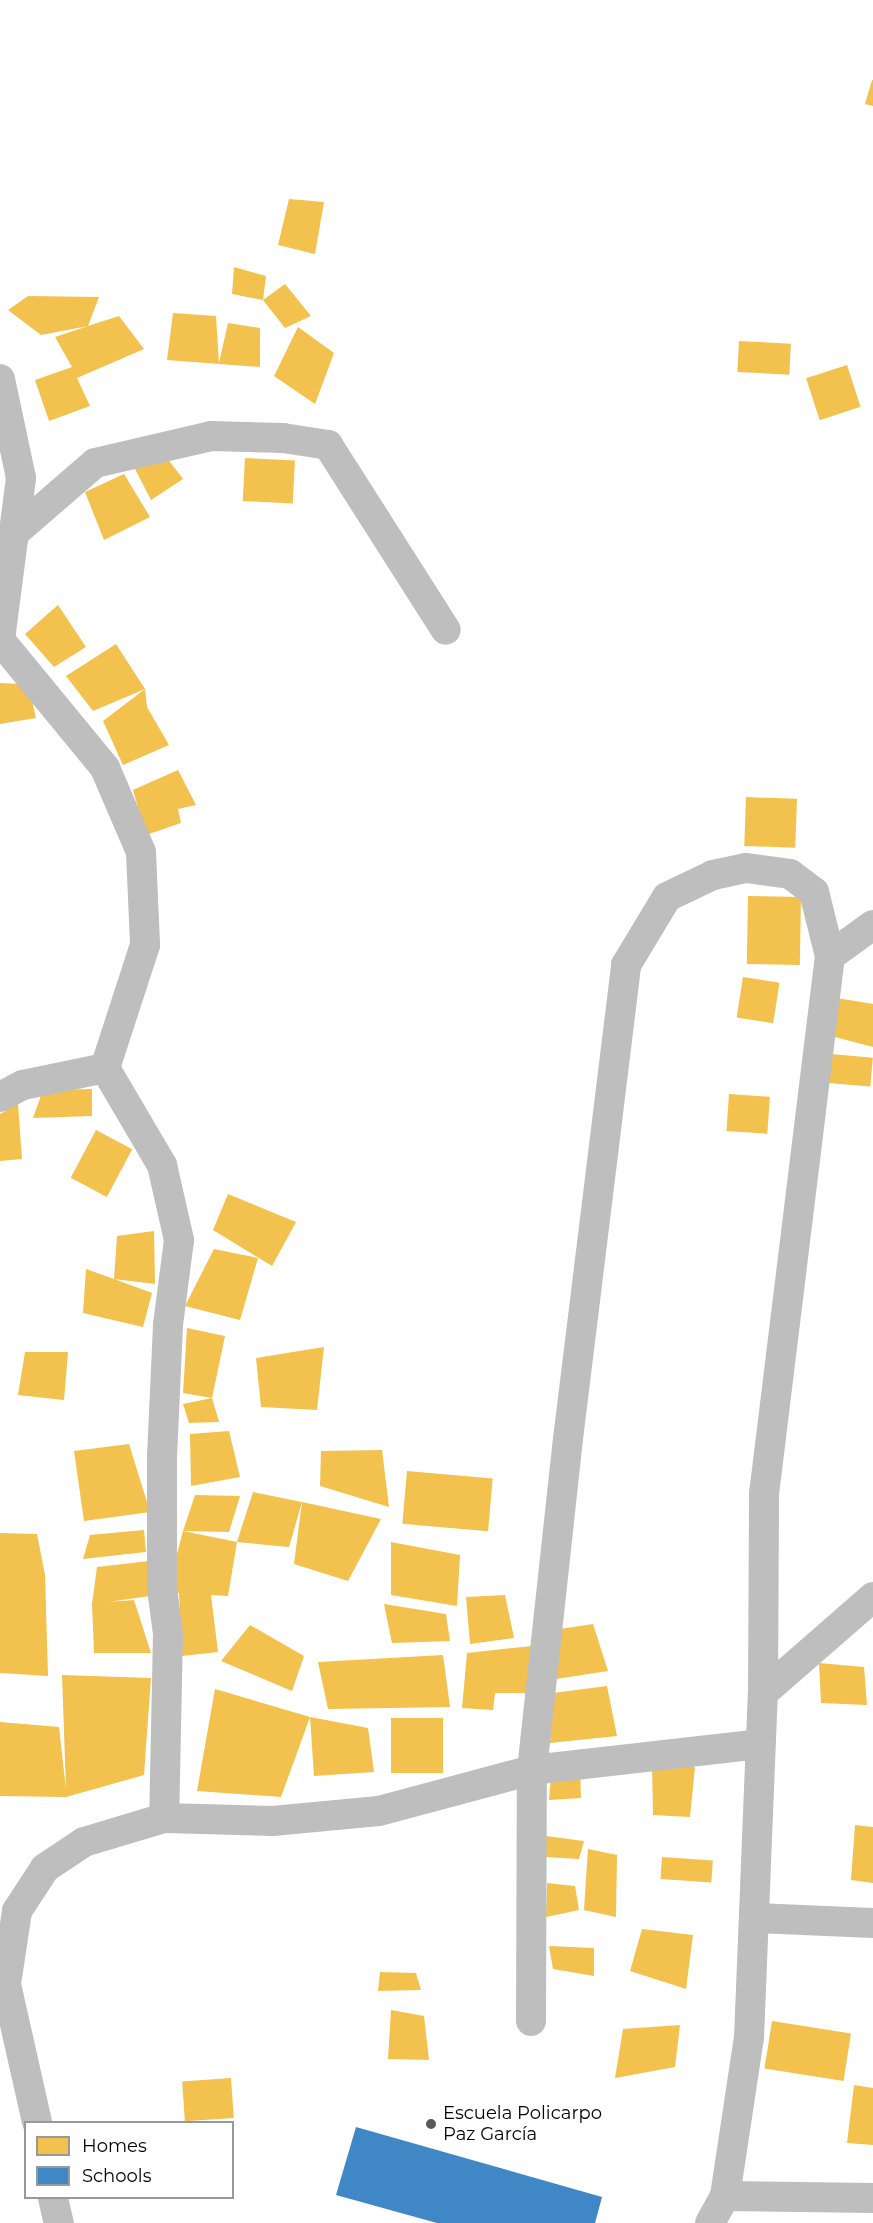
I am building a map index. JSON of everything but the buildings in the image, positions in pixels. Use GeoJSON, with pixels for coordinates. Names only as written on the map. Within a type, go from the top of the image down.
{"type":"FeatureCollection","features":[{"type":"Feature","properties":{"kind":"street"},"geometry":{"type":"LineString","coordinates":[[0,379],[21,478],[0,640],[105,768],[141,852],[145,945],[105,1068],[162,1165],[178,1240],[168,1325],[162,1456],[162,1588],[168,1634],[164,1818]]}},
{"type":"Feature","properties":{"kind":"street"},"geometry":{"type":"LineString","coordinates":[[13,534],[95,463],[211,436],[284,438],[328,446],[446,630]]}},
{"type":"Feature","properties":{"kind":"street"},"geometry":{"type":"LineString","coordinates":[[531,2021],[532,1770],[568,1439],[626,965],[667,897],[713,875],[746,868],[790,874],[814,892],[831,956],[764,1494],[763,1693],[749,2038],[724,2196],[710,2223]]}},
{"type":"Feature","properties":{"kind":"street"},"geometry":{"type":"LineString","coordinates":[[831,956],[873,925]]}},
{"type":"Feature","properties":{"kind":"street"},"geometry":{"type":"LineString","coordinates":[[0,1097],[23,1085],[105,1068]]}},
{"type":"Feature","properties":{"kind":"street"},"geometry":{"type":"LineString","coordinates":[[763,1693],[873,1597]]}},
{"type":"Feature","properties":{"kind":"street"},"geometry":{"type":"LineString","coordinates":[[36,2121],[3,1984],[17,1911],[45,1868],[84,1842],[164,1818],[273,1821],[378,1811],[532,1770],[760,1744]]}},
{"type":"Feature","properties":{"kind":"street"},"geometry":{"type":"LineString","coordinates":[[754,1918],[873,1923]]}},
{"type":"Feature","properties":{"kind":"street"},"geometry":{"type":"LineString","coordinates":[[724,2196],[873,2198]]}},
{"type":"Feature","properties":{"kind":"street"},"geometry":{"type":"LineString","coordinates":[[53,2199],[59,2223]]}},
{"type":"Feature","properties":{"kind":"place","name":"Escuela Policarpo Paz García"},"geometry":{"type":"Point","coordinates":[431,2124]}}]}
